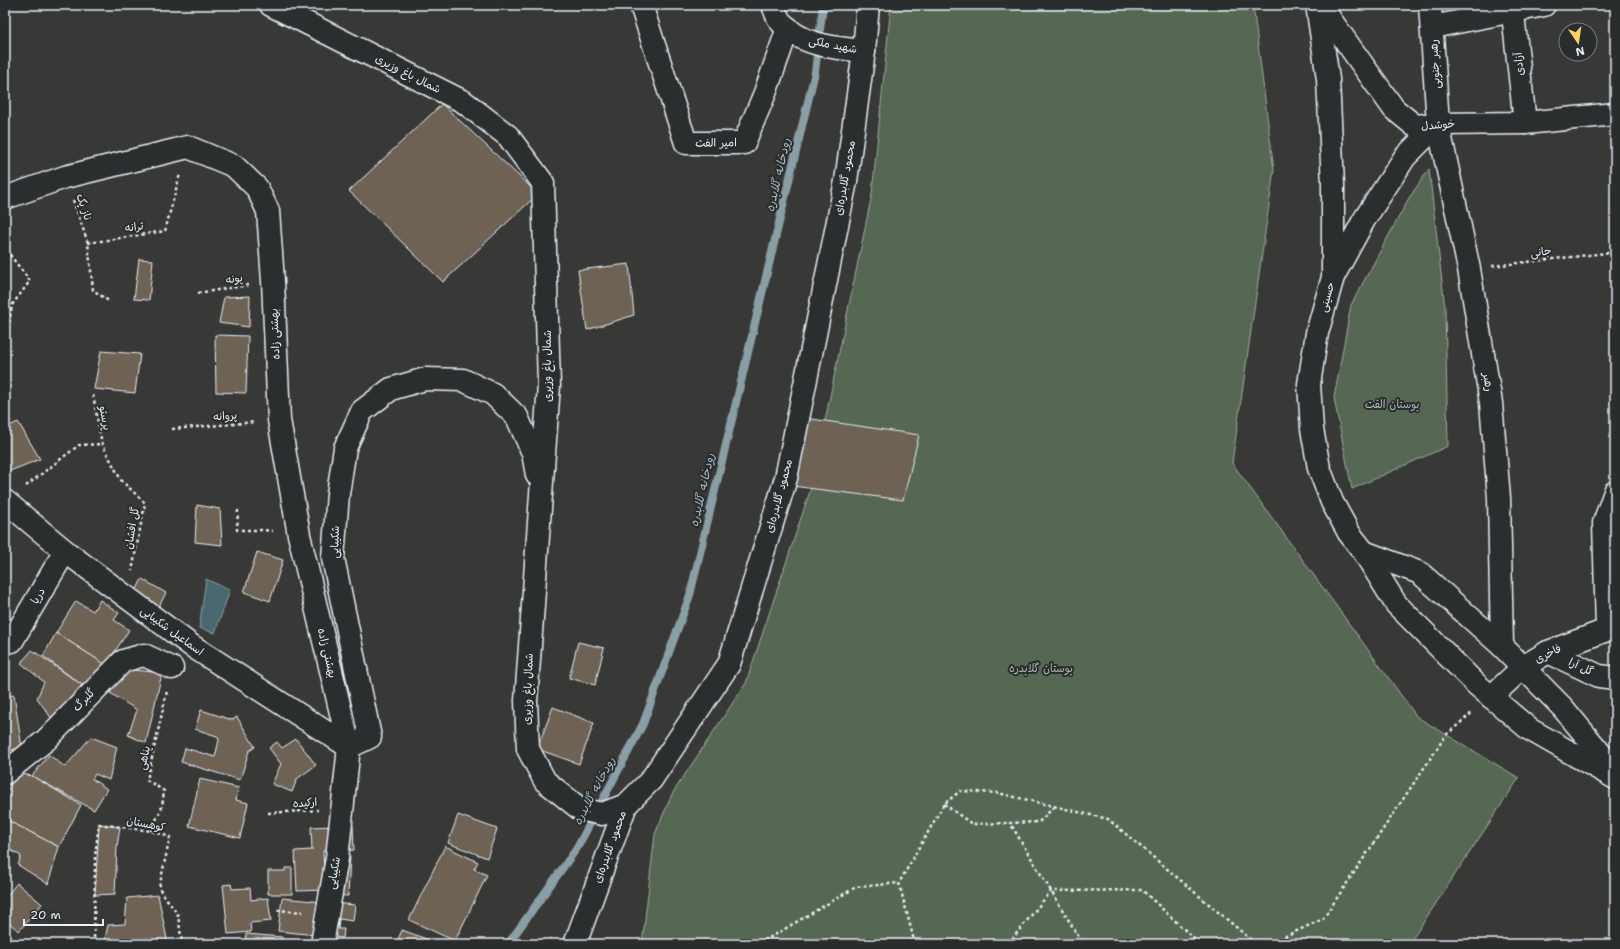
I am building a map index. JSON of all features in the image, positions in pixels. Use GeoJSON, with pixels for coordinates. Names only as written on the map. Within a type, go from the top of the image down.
{"type":"FeatureCollection","features":[{"type":"Feature","properties":{"kind":"street","name":"شمال باغ وزیری"},"geometry":{"type":"LineString","coordinates":[[271,5],[464,102],[508,136],[543,183],[549,385],[526,701],[528,749],[545,781],[580,809],[602,814],[626,805]]}},
{"type":"Feature","properties":{"kind":"street","name":"امیر الفت"},"geometry":{"type":"LineString","coordinates":[[641,5],[686,143],[744,143],[765,93],[795,34]]}},
{"type":"Feature","properties":{"kind":"street"},"geometry":{"type":"LineString","coordinates":[[773,5],[781,22],[795,34]]}},
{"type":"Feature","properties":{"kind":"street","name":"محمود گلابدره‌ای"},"geometry":{"type":"LineString","coordinates":[[575,944],[626,805],[651,780],[729,664],[786,478],[846,181],[864,51],[868,5]]}},
{"type":"Feature","properties":{"kind":"street","name":"خوشدل"},"geometry":{"type":"LineString","coordinates":[[1318,5],[1394,109],[1415,126],[1438,124],[1525,123],[1615,114]]}},
{"type":"Feature","properties":{"kind":"street","name":"حسینی"},"geometry":{"type":"LineString","coordinates":[[1318,5],[1328,79],[1333,186],[1333,277],[1317,333],[1312,356],[1309,384],[1312,429],[1319,468],[1332,502],[1349,533],[1364,552],[1396,604],[1476,684],[1528,729],[1615,778]]}},
{"type":"Feature","properties":{"kind":"street","name":"رهبر جنوبی"},"geometry":{"type":"LineString","coordinates":[[1430,5],[1438,124]]}},
{"type":"Feature","properties":{"kind":"street"},"geometry":{"type":"LineString","coordinates":[[1432,27],[1513,8],[1544,5]]}},
{"type":"Feature","properties":{"kind":"street","name":"آزادی"},"geometry":{"type":"LineString","coordinates":[[1513,8],[1525,123]]}},
{"type":"Feature","properties":{"kind":"street","name":"شهید ملکی"},"geometry":{"type":"LineString","coordinates":[[795,34],[835,48],[864,51]]}},
{"type":"Feature","properties":{"kind":"street"},"geometry":{"type":"LineString","coordinates":[[1333,277],[1364,220],[1404,157],[1438,124]]}},
{"type":"Feature","properties":{"kind":"street","name":"رهبر"},"geometry":{"type":"LineString","coordinates":[[1438,124],[1469,269],[1491,403],[1499,498],[1502,646]]}},
{"type":"Feature","properties":{"kind":"street"},"geometry":{"type":"LineString","coordinates":[[5,198],[65,177],[188,147]]}},
{"type":"Feature","properties":{"kind":"street","name":"بهشتی زاده"},"geometry":{"type":"LineString","coordinates":[[188,147],[234,166],[257,188],[268,211],[273,281],[279,420],[300,535],[349,747]]}},
{"type":"Feature","properties":{"kind":"street","name":"شکیبایی"},"geometry":{"type":"LineString","coordinates":[[322,944],[337,858],[349,747],[370,737],[333,558],[338,494],[345,448],[362,411],[391,389],[425,379],[463,380],[493,394],[517,417],[533,454],[541,498]]}},
{"type":"Feature","properties":{"kind":"street"},"geometry":{"type":"LineString","coordinates":[[1611,628],[1604,523],[1615,492]]}},
{"type":"Feature","properties":{"kind":"street","name":"اسماعیل شکیبایی"},"geometry":{"type":"LineString","coordinates":[[6,501],[65,551],[127,599],[188,643],[349,747]]}},
{"type":"Feature","properties":{"kind":"street","name":"دریا"},"geometry":{"type":"LineString","coordinates":[[12,641],[65,551]]}},
{"type":"Feature","properties":{"kind":"street"},"geometry":{"type":"LineString","coordinates":[[1364,552],[1420,572],[1502,646],[1564,708],[1615,771]]}},
{"type":"Feature","properties":{"kind":"street","name":"فاخری"},"geometry":{"type":"LineString","coordinates":[[1491,697],[1523,667],[1548,652],[1611,628]]}},
{"type":"Feature","properties":{"kind":"street"},"geometry":{"type":"LineString","coordinates":[[171,673],[188,643]]}},
{"type":"Feature","properties":{"kind":"street","name":"گل آرا"},"geometry":{"type":"LineString","coordinates":[[1548,652],[1599,676],[1615,678]]}},
{"type":"Feature","properties":{"kind":"street","name":"گلبرگ"},"geometry":{"type":"LineString","coordinates":[[5,773],[46,740],[123,661],[144,655],[171,673]]}},
{"type":"Feature","properties":{"kind":"path","name":"ترانه"},"geometry":{"type":"LineString","coordinates":[[88,242],[165,231],[188,147]]}},
{"type":"Feature","properties":{"kind":"path","name":"ناز یک"},"geometry":{"type":"LineString","coordinates":[[65,177],[88,242]]}},
{"type":"Feature","properties":{"kind":"path"},"geometry":{"type":"LineString","coordinates":[[88,242],[93,290],[110,302]]}},
{"type":"Feature","properties":{"kind":"path"},"geometry":{"type":"LineString","coordinates":[[5,244],[7,251],[30,281],[12,305],[5,349]]}},
{"type":"Feature","properties":{"kind":"path","name":"جانی"},"geometry":{"type":"LineString","coordinates":[[1469,269],[1615,252]]}},
{"type":"Feature","properties":{"kind":"path","name":"پونه"},"geometry":{"type":"LineString","coordinates":[[198,293],[273,281]]}},
{"type":"Feature","properties":{"kind":"path","name":"پرستو"},"geometry":{"type":"LineString","coordinates":[[93,395],[102,444]]}},
{"type":"Feature","properties":{"kind":"path","name":"پروانه"},"geometry":{"type":"LineString","coordinates":[[172,429],[279,420]]}},
{"type":"Feature","properties":{"kind":"path"},"geometry":{"type":"LineString","coordinates":[[6,501],[79,445],[102,444]]}},
{"type":"Feature","properties":{"kind":"path","name":"گل افشان"},"geometry":{"type":"LineString","coordinates":[[102,444],[121,480],[145,503],[127,599]]}},
{"type":"Feature","properties":{"kind":"path"},"geometry":{"type":"LineString","coordinates":[[238,510],[237,530],[262,530],[300,535]]}},
{"type":"Feature","properties":{"kind":"path","name":"پناهی"},"geometry":{"type":"LineString","coordinates":[[151,831],[162,807],[164,791],[147,780],[171,673]]}},
{"type":"Feature","properties":{"kind":"path"},"geometry":{"type":"LineString","coordinates":[[1268,944],[1324,919],[1446,735],[1491,697]]}},
{"type":"Feature","properties":{"kind":"path"},"geometry":{"type":"LineString","coordinates":[[916,944],[899,883],[944,804],[960,791],[998,793],[1108,820],[1256,944]]}},
{"type":"Feature","properties":{"kind":"path"},"geometry":{"type":"LineString","coordinates":[[944,804],[972,824],[1039,822],[1054,807]]}},
{"type":"Feature","properties":{"kind":"path","name":"ارکیده"},"geometry":{"type":"LineString","coordinates":[[268,813],[342,808]]}},
{"type":"Feature","properties":{"kind":"path"},"geometry":{"type":"LineString","coordinates":[[1010,823],[1083,944]]}},
{"type":"Feature","properties":{"kind":"path","name":"کوهستان"},"geometry":{"type":"LineString","coordinates":[[94,944],[95,856],[99,824],[151,831],[170,837],[159,888],[178,915],[182,944]]}},
{"type":"Feature","properties":{"kind":"path"},"geometry":{"type":"LineString","coordinates":[[759,944],[856,887],[899,883]]}},
{"type":"Feature","properties":{"kind":"path"},"geometry":{"type":"LineString","coordinates":[[1051,891],[1142,890],[1200,944]]}},
{"type":"Feature","properties":{"kind":"path"},"geometry":{"type":"LineString","coordinates":[[1008,944],[1051,891]]}},
{"type":"Feature","properties":{"kind":"green space","name":"بوستان گلابدره"},"geometry":{"type":"Polygon","coordinates":[[[891,5],[1253,5],[1274,170],[1232,463],[1417,717],[1519,778],[1409,944],[642,944],[655,834],[672,794],[746,683],[811,488],[872,194],[891,5]]]}},
{"type":"Feature","properties":{"kind":"green space","name":"بوستان الفت"},"geometry":{"type":"Polygon","coordinates":[[[1429,169],[1445,308],[1448,446],[1352,489],[1334,398],[1351,305],[1409,198],[1429,169]]]}},
{"type":"Feature","properties":{"kind":"water"},"geometry":{"type":"Polygon","coordinates":[[[206,579],[230,590],[215,633],[199,628],[206,579]]]}},
{"type":"Feature","properties":{"kind":"building"},"geometry":{"type":"Polygon","coordinates":[[[442,104],[538,194],[443,282],[349,191],[442,104]]]}},
{"type":"Feature","properties":{"kind":"building"},"geometry":{"type":"Polygon","coordinates":[[[139,259],[153,260],[149,300],[134,299],[139,259]]]}},
{"type":"Feature","properties":{"kind":"building"},"geometry":{"type":"Polygon","coordinates":[[[629,264],[634,315],[587,330],[578,270],[629,264]]]}},
{"type":"Feature","properties":{"kind":"building"},"geometry":{"type":"Polygon","coordinates":[[[250,296],[249,327],[219,323],[224,297],[250,296]]]}},
{"type":"Feature","properties":{"kind":"building"},"geometry":{"type":"Polygon","coordinates":[[[215,335],[248,336],[246,393],[216,392],[215,335]]]}},
{"type":"Feature","properties":{"kind":"building"},"geometry":{"type":"Polygon","coordinates":[[[101,351],[140,354],[135,393],[94,389],[101,351]]]}},
{"type":"Feature","properties":{"kind":"building"},"geometry":{"type":"Polygon","coordinates":[[[805,418],[919,435],[903,500],[792,486],[805,418]]]}},
{"type":"Feature","properties":{"kind":"building"},"geometry":{"type":"Polygon","coordinates":[[[18,422],[40,459],[5,473],[5,428],[18,422]]]}},
{"type":"Feature","properties":{"kind":"building"},"geometry":{"type":"Polygon","coordinates":[[[197,505],[220,509],[222,545],[195,542],[197,505]]]}},
{"type":"Feature","properties":{"kind":"building"},"geometry":{"type":"Polygon","coordinates":[[[257,552],[283,560],[270,601],[244,592],[257,552]]]}},
{"type":"Feature","properties":{"kind":"building"},"geometry":{"type":"Polygon","coordinates":[[[142,579],[166,593],[158,608],[134,595],[142,579]]]}},
{"type":"Feature","properties":{"kind":"building"},"geometry":{"type":"Polygon","coordinates":[[[100,600],[119,613],[114,620],[129,630],[106,665],[56,633],[76,601],[93,611],[100,600]]]}},
{"type":"Feature","properties":{"kind":"building"},"geometry":{"type":"Polygon","coordinates":[[[56,633],[106,665],[90,687],[82,685],[43,656],[56,633]]]}},
{"type":"Feature","properties":{"kind":"building"},"geometry":{"type":"Polygon","coordinates":[[[578,642],[604,648],[595,685],[569,678],[578,642]]]}},
{"type":"Feature","properties":{"kind":"building"},"geometry":{"type":"Polygon","coordinates":[[[32,650],[82,685],[52,719],[37,698],[44,682],[21,663],[32,650]]]}},
{"type":"Feature","properties":{"kind":"building"},"geometry":{"type":"Polygon","coordinates":[[[125,669],[162,673],[146,743],[128,735],[137,710],[110,693],[125,669]]]}},
{"type":"Feature","properties":{"kind":"building"},"geometry":{"type":"Polygon","coordinates":[[[14,695],[22,748],[5,751],[5,696],[14,695]]]}},
{"type":"Feature","properties":{"kind":"building"},"geometry":{"type":"Polygon","coordinates":[[[553,707],[594,723],[579,764],[537,749],[553,707]]]}},
{"type":"Feature","properties":{"kind":"building"},"geometry":{"type":"Polygon","coordinates":[[[201,710],[232,720],[237,717],[255,747],[249,751],[240,780],[181,762],[185,748],[215,757],[219,740],[217,736],[195,729],[201,710]]]}},
{"type":"Feature","properties":{"kind":"building"},"geometry":{"type":"Polygon","coordinates":[[[91,737],[117,747],[109,780],[95,774],[92,779],[107,789],[94,810],[32,776],[49,755],[65,767],[91,737]]]}},
{"type":"Feature","properties":{"kind":"building"},"geometry":{"type":"Polygon","coordinates":[[[296,739],[316,765],[297,779],[292,792],[272,784],[281,764],[269,748],[277,742],[282,748],[296,739]]]}},
{"type":"Feature","properties":{"kind":"building"},"geometry":{"type":"Polygon","coordinates":[[[17,773],[32,776],[81,805],[59,847],[5,819],[5,795],[17,773]]]}},
{"type":"Feature","properties":{"kind":"building"},"geometry":{"type":"Polygon","coordinates":[[[200,779],[239,788],[236,800],[248,803],[240,838],[189,826],[200,779]]]}},
{"type":"Feature","properties":{"kind":"building"},"geometry":{"type":"Polygon","coordinates":[[[458,815],[497,829],[487,858],[448,843],[458,815]]]}},
{"type":"Feature","properties":{"kind":"building"},"geometry":{"type":"Polygon","coordinates":[[[5,819],[59,847],[48,884],[18,865],[21,856],[5,847],[5,819]]]}},
{"type":"Feature","properties":{"kind":"building"},"geometry":{"type":"Polygon","coordinates":[[[99,824],[120,827],[117,847],[115,894],[95,895],[99,824]]]}},
{"type":"Feature","properties":{"kind":"building"},"geometry":{"type":"Polygon","coordinates":[[[353,825],[354,850],[323,851],[325,890],[297,891],[295,851],[312,850],[311,827],[353,825]]]}},
{"type":"Feature","properties":{"kind":"building"},"geometry":{"type":"Polygon","coordinates":[[[445,846],[478,862],[474,869],[487,875],[455,941],[409,920],[445,846]]]}},
{"type":"Feature","properties":{"kind":"building"},"geometry":{"type":"Polygon","coordinates":[[[328,856],[350,857],[348,896],[326,895],[328,856]]]}},
{"type":"Feature","properties":{"kind":"building"},"geometry":{"type":"Polygon","coordinates":[[[285,868],[292,868],[292,894],[268,894],[268,871],[285,871],[285,868]]]}},
{"type":"Feature","properties":{"kind":"building"},"geometry":{"type":"Polygon","coordinates":[[[17,883],[42,904],[19,931],[5,920],[5,898],[17,883]]]}},
{"type":"Feature","properties":{"kind":"building"},"geometry":{"type":"Polygon","coordinates":[[[231,884],[232,889],[250,888],[251,900],[268,898],[271,921],[250,923],[251,932],[228,934],[223,885],[231,884]]]}},
{"type":"Feature","properties":{"kind":"building"},"geometry":{"type":"Polygon","coordinates":[[[158,895],[168,944],[104,944],[108,925],[125,924],[127,898],[158,895]]]}},
{"type":"Feature","properties":{"kind":"building"},"geometry":{"type":"Polygon","coordinates":[[[282,898],[355,905],[353,921],[339,919],[338,929],[344,929],[343,938],[278,931],[282,898]]]}},
{"type":"Feature","properties":{"kind":"building"},"geometry":{"type":"Polygon","coordinates":[[[402,930],[440,944],[396,944],[402,930]]]}},
{"type":"Feature","properties":{"kind":"building"},"geometry":{"type":"Polygon","coordinates":[[[246,934],[282,937],[282,944],[245,944],[246,934]]]}},
{"type":"Feature","properties":{"kind":"waterway","name":"رودخانه گلابدره"},"geometry":{"type":"LineString","coordinates":[[508,944],[577,848],[643,724],[690,595],[815,72],[823,5]]}}]}
